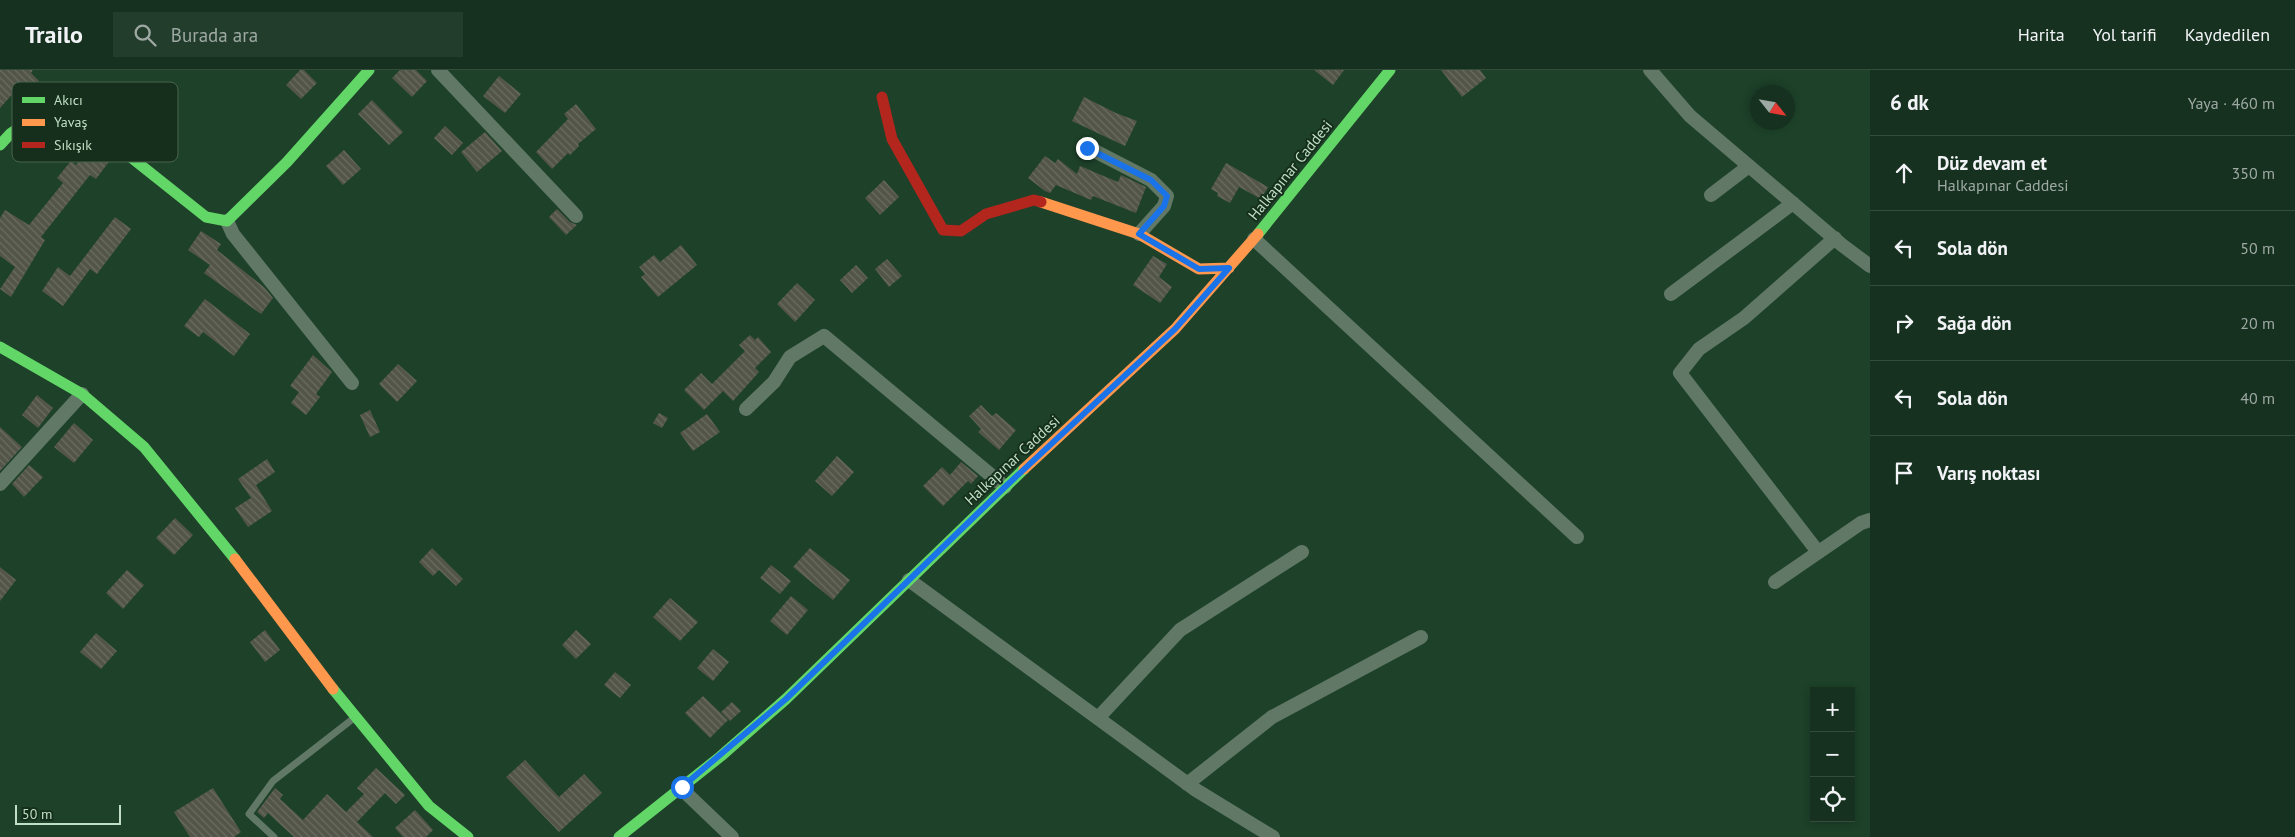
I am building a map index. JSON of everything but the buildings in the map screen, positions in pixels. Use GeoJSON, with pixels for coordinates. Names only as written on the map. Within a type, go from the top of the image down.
{"type":"FeatureCollection","features":[{"type":"Feature","properties":{"kind":"street"},"geometry":{"type":"LineString","coordinates":[[227,221],[288,162],[369,70]]}},
{"type":"Feature","properties":{"kind":"street"},"geometry":{"type":"LineString","coordinates":[[438,70],[576,216]]}},
{"type":"Feature","properties":{"kind":"street","name":"Halkapınar Caddesi"},"geometry":{"type":"LineString","coordinates":[[619,837],[720,756],[786,699],[1005,487],[1175,329],[1254,239],[1390,70]]}},
{"type":"Feature","properties":{"kind":"street"},"geometry":{"type":"LineString","coordinates":[[1650,70],[1690,116],[1870,266]]}},
{"type":"Feature","properties":{"kind":"street"},"geometry":{"type":"LineString","coordinates":[[882,97],[892,139],[943,230],[960,231],[986,214],[1034,200],[1139,234],[1199,269],[1229,268]]}},
{"type":"Feature","properties":{"kind":"street"},"geometry":{"type":"LineString","coordinates":[[0,146],[12,132]]}},
{"type":"Feature","properties":{"kind":"street"},"geometry":{"type":"LineString","coordinates":[[1087,148],[1151,180],[1167,196],[1164,206],[1139,234]]}},
{"type":"Feature","properties":{"kind":"street"},"geometry":{"type":"LineString","coordinates":[[137,162],[206,217],[227,221]]}},
{"type":"Feature","properties":{"kind":"street"},"geometry":{"type":"LineString","coordinates":[[1712,195],[1749,166]]}},
{"type":"Feature","properties":{"kind":"street"},"geometry":{"type":"LineString","coordinates":[[1671,294],[1793,203]]}},
{"type":"Feature","properties":{"kind":"street"},"geometry":{"type":"LineString","coordinates":[[227,221],[233,234],[352,383]]}},
{"type":"Feature","properties":{"kind":"street"},"geometry":{"type":"LineString","coordinates":[[1818,552],[1680,373],[1699,349],[1744,318],[1835,238]]}},
{"type":"Feature","properties":{"kind":"street"},"geometry":{"type":"LineString","coordinates":[[1254,239],[1577,537]]}},
{"type":"Feature","properties":{"kind":"street"},"geometry":{"type":"LineString","coordinates":[[746,409],[774,382],[790,357],[824,336],[1005,487]]}},
{"type":"Feature","properties":{"kind":"street"},"geometry":{"type":"LineString","coordinates":[[0,347],[30,362],[82,394],[144,447],[222,542],[315,667],[355,717],[429,806],[468,837]]}},
{"type":"Feature","properties":{"kind":"street"},"geometry":{"type":"LineString","coordinates":[[0,484],[82,394]]}},
{"type":"Feature","properties":{"kind":"street"},"geometry":{"type":"LineString","coordinates":[[1775,582],[1860,523],[1870,520]]}},
{"type":"Feature","properties":{"kind":"street"},"geometry":{"type":"LineString","coordinates":[[1098,718],[1180,630],[1302,552]]}},
{"type":"Feature","properties":{"kind":"street"},"geometry":{"type":"LineString","coordinates":[[909,580],[1187,784],[1273,837]]}},
{"type":"Feature","properties":{"kind":"street"},"geometry":{"type":"LineString","coordinates":[[1187,784],[1272,717],[1421,637]]}},
{"type":"Feature","properties":{"kind":"street"},"geometry":{"type":"LineString","coordinates":[[688,795],[732,837]]}},
{"type":"Feature","properties":{"kind":"lane"},"geometry":{"type":"LineString","coordinates":[[274,837],[249,814],[273,782],[355,717]]}},
{"type":"Feature","properties":{"kind":"traffic: fast"},"geometry":{"type":"LineString","coordinates":[[137,162],[206,217],[227,221],[287,162],[369,70]]}},
{"type":"Feature","properties":{"kind":"traffic: fast"},"geometry":{"type":"LineString","coordinates":[[1258,234],[1390,70]]}},
{"type":"Feature","properties":{"kind":"traffic: fast"},"geometry":{"type":"LineString","coordinates":[[0,145],[12,132]]}},
{"type":"Feature","properties":{"kind":"traffic: fast"},"geometry":{"type":"LineString","coordinates":[[0,347],[82,394],[144,447],[235,559]]}},
{"type":"Feature","properties":{"kind":"traffic: fast"},"geometry":{"type":"LineString","coordinates":[[619,837],[721,756],[786,699],[1024,469]]}},
{"type":"Feature","properties":{"kind":"traffic: fast"},"geometry":{"type":"LineString","coordinates":[[333,689],[429,806],[468,837]]}},
{"type":"Feature","properties":{"kind":"traffic: slow"},"geometry":{"type":"LineString","coordinates":[[1041,202],[1139,234],[1199,269],[1229,268]]}},
{"type":"Feature","properties":{"kind":"traffic: slow"},"geometry":{"type":"LineString","coordinates":[[1024,469],[1175,329],[1258,234]]}},
{"type":"Feature","properties":{"kind":"traffic: slow"},"geometry":{"type":"LineString","coordinates":[[235,559],[333,689]]}},
{"type":"Feature","properties":{"kind":"traffic: jam"},"geometry":{"type":"LineString","coordinates":[[882,97],[892,139],[943,230],[961,231],[986,214],[1034,200],[1041,202]]}},
{"type":"Feature","properties":{"kind":"route"},"geometry":{"type":"LineString","coordinates":[[682,787],[786,699],[1005,487],[1175,329],[1229,268],[1199,269],[1139,234],[1164,206],[1167,196],[1151,180],[1087,148]]}}]}
